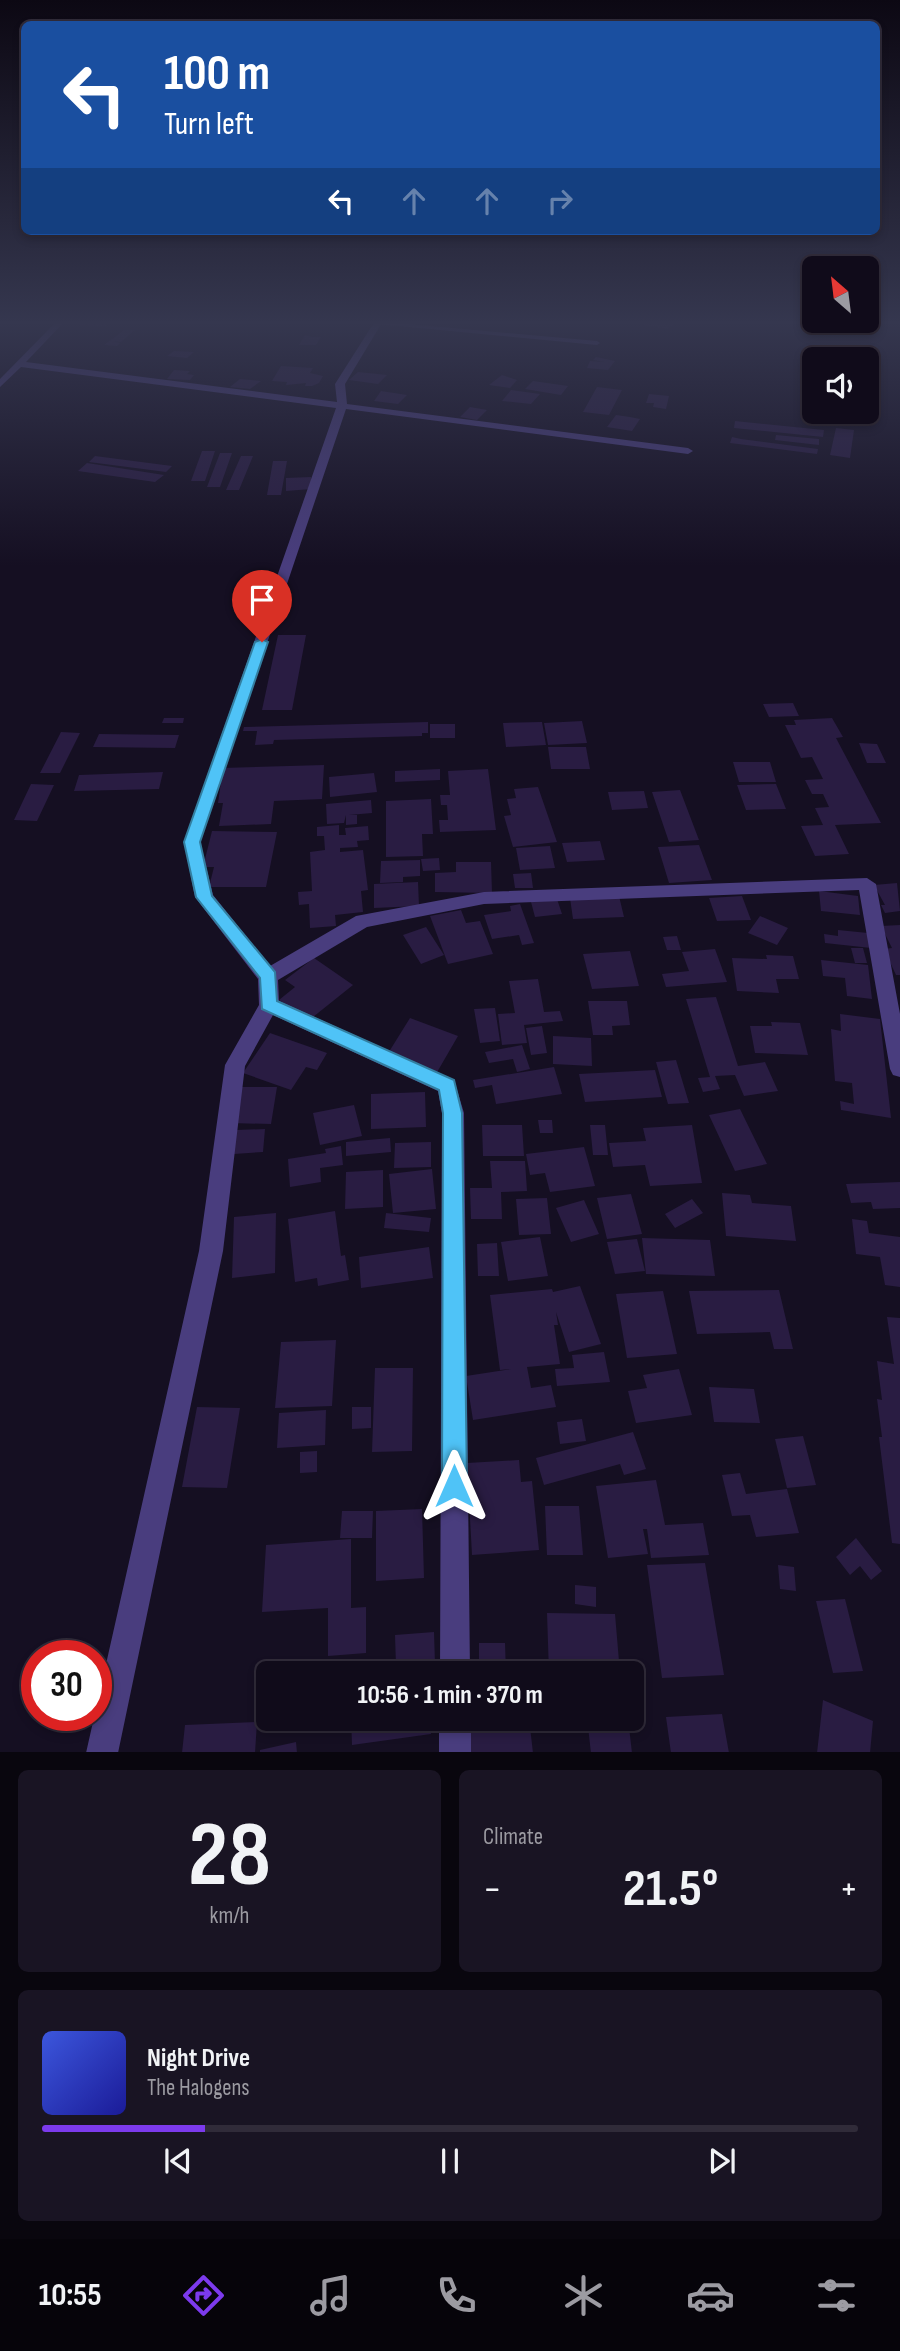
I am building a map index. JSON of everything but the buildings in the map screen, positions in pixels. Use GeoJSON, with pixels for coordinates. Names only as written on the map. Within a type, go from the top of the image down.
{"type":"FeatureCollection","features":[{"type":"Feature","properties":{"kind":"street"},"geometry":{"type":"LineString","coordinates":[[317,403],[688,451]]}},
{"type":"Feature","properties":{"kind":"street"},"geometry":{"type":"LineString","coordinates":[[102,1752],[211,1251],[235,1065],[269,1004],[268,976],[204,897],[192,842],[342,403]]}},
{"type":"Feature","properties":{"kind":"street"},"geometry":{"type":"LineString","coordinates":[[268,976],[362,921],[484,898],[867,884],[900,1069]]}},
{"type":"Feature","properties":{"kind":"street"},"geometry":{"type":"LineString","coordinates":[[269,1004],[447,1086],[453,1113],[455,1661]]}},
{"type":"Feature","properties":{"kind":"street"},"geometry":{"type":"LineString","coordinates":[[455,1731],[455,1752]]}},
{"type":"Feature","properties":{"kind":"route"},"geometry":{"type":"LineString","coordinates":[[262,642],[192,842],[204,897],[268,976],[269,1004],[447,1086],[453,1113],[454,1486]]}}]}
